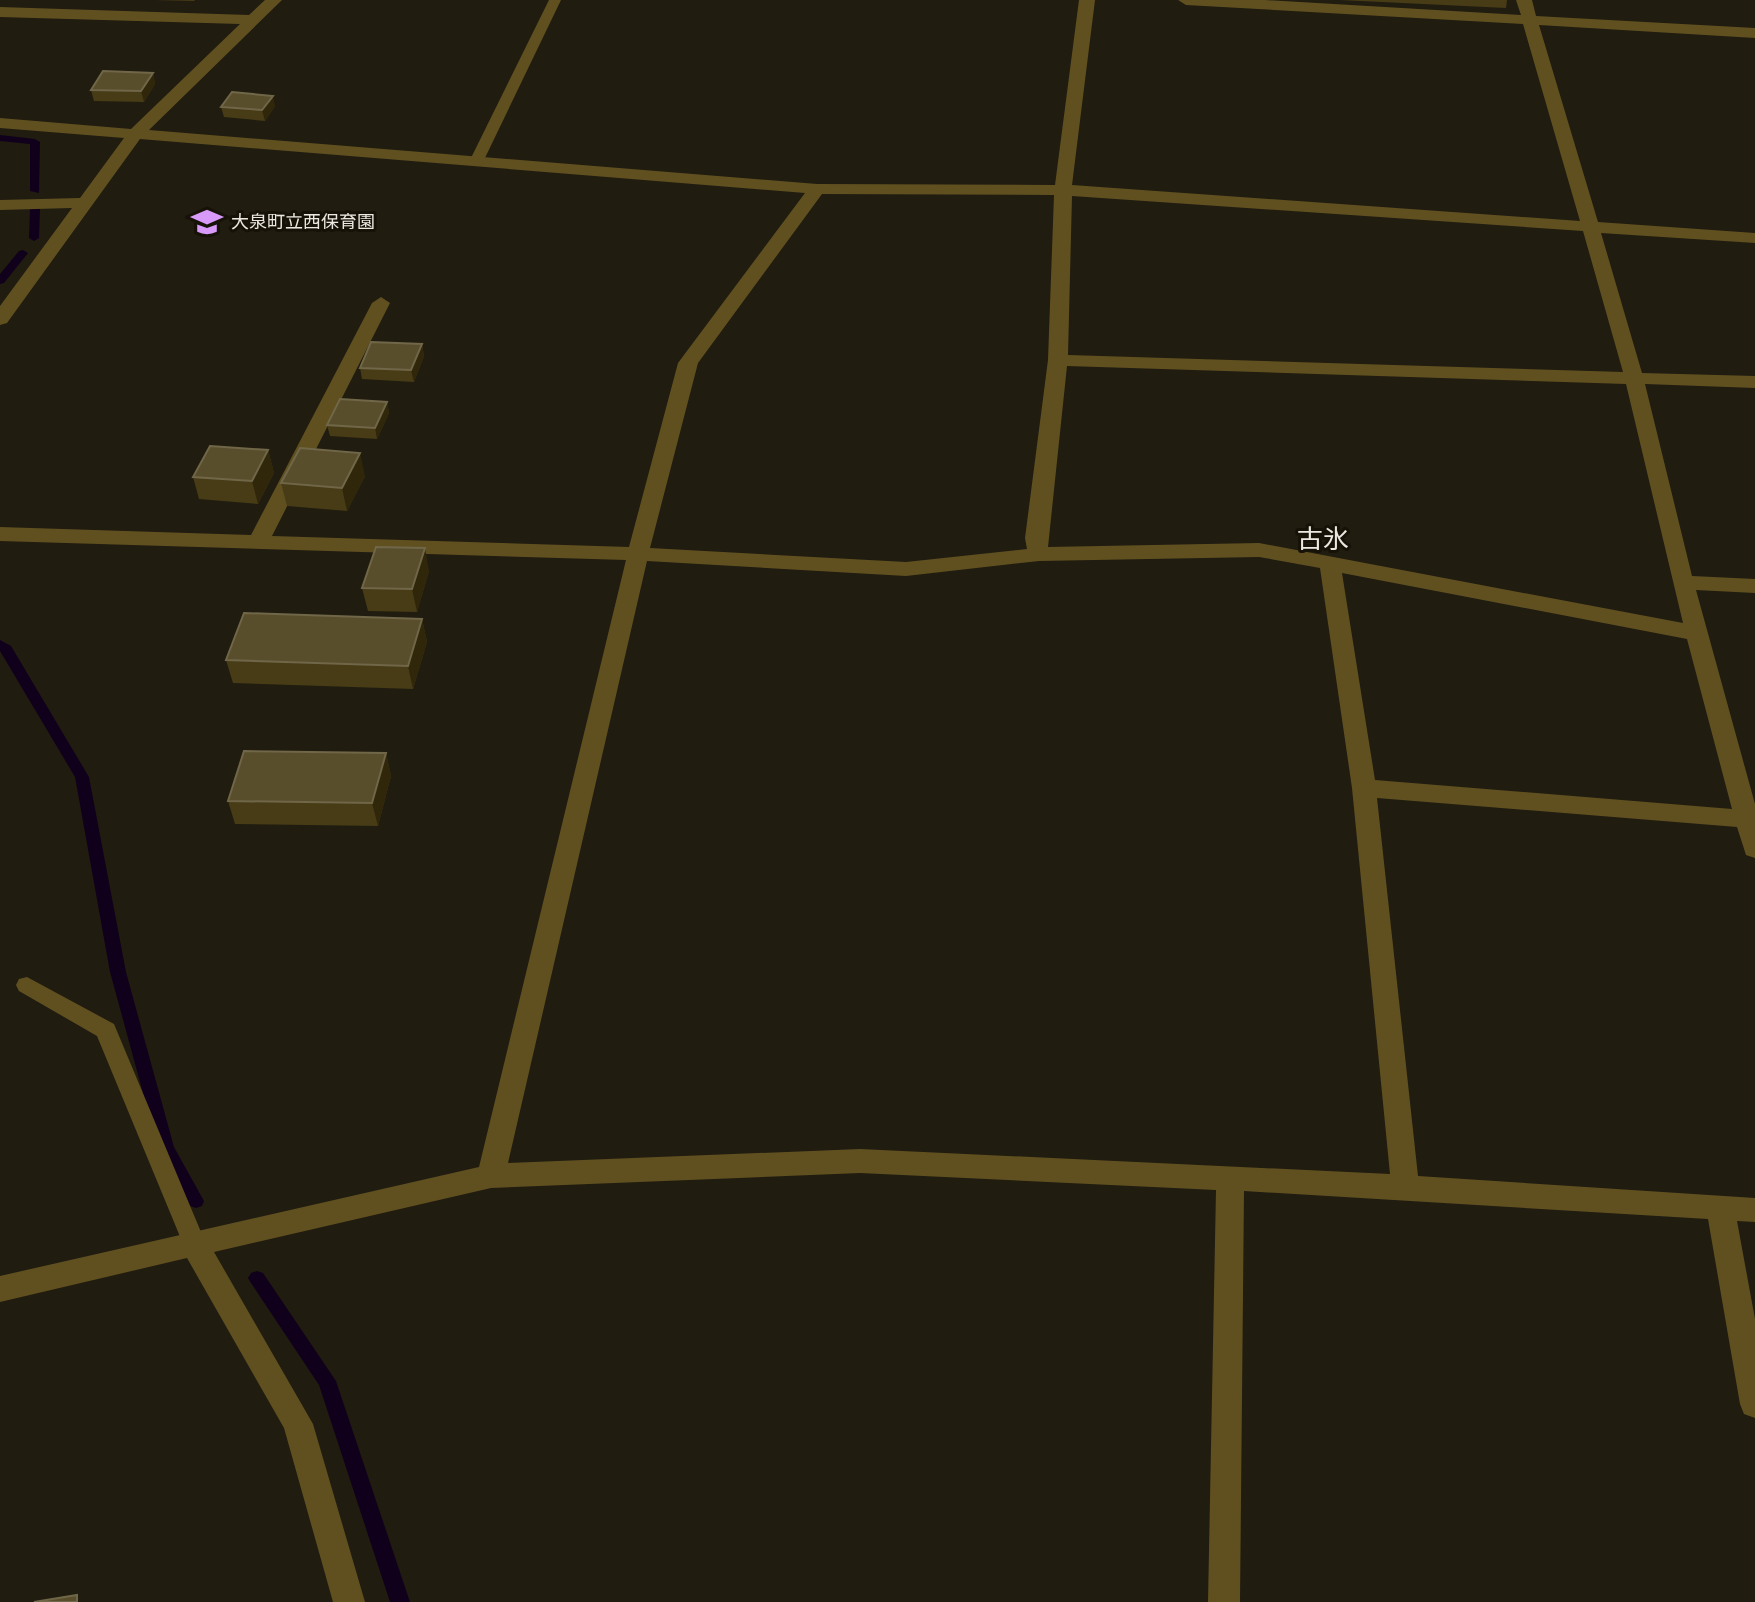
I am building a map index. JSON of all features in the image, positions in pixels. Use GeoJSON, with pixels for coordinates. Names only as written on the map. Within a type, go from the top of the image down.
{"type":"FeatureCollection","features":[{"type":"Feature","properties":{"kind":"street"},"geometry":{"type":"LineString","coordinates":[[0,319],[135,134],[274,0]]}},
{"type":"Feature","properties":{"kind":"street"},"geometry":{"type":"LineString","coordinates":[[1039,554],[1036,538],[1058,360],[1063,190],[1087,0]]}},
{"type":"Feature","properties":{"kind":"street"},"geometry":{"type":"LineString","coordinates":[[1186,0],[1755,33]]}},
{"type":"Feature","properties":{"kind":"street"},"geometry":{"type":"LineString","coordinates":[[1524,0],[1634,377],[1696,633],[1751,819],[1755,849]]}},
{"type":"Feature","properties":{"kind":"street"},"geometry":{"type":"LineString","coordinates":[[0,12],[254,20]]}},
{"type":"Feature","properties":{"kind":"street"},"geometry":{"type":"LineString","coordinates":[[0,123],[817,189],[1063,190],[1591,227],[1753,243]]}},
{"type":"Feature","properties":{"kind":"street"},"geometry":{"type":"LineString","coordinates":[[491,1176],[638,554],[688,363],[817,189]]}},
{"type":"Feature","properties":{"kind":"street"},"geometry":{"type":"LineString","coordinates":[[0,205],[85,203]]}},
{"type":"Feature","properties":{"kind":"street"},"geometry":{"type":"LineString","coordinates":[[258,542],[381,303]]}},
{"type":"Feature","properties":{"kind":"street"},"geometry":{"type":"LineString","coordinates":[[1058,360],[1755,382]]}},
{"type":"Feature","properties":{"kind":"street"},"geometry":{"type":"LineString","coordinates":[[0,534],[638,554],[906,569],[1039,554],[1259,550],[1696,633]]}},
{"type":"Feature","properties":{"kind":"street"},"geometry":{"type":"LineString","coordinates":[[1330,562],[1364,788],[1405,1187]]}},
{"type":"Feature","properties":{"kind":"street"},"geometry":{"type":"LineString","coordinates":[[1683,582],[1755,586]]}},
{"type":"Feature","properties":{"kind":"street"},"geometry":{"type":"LineString","coordinates":[[1364,788],[1751,819]]}},
{"type":"Feature","properties":{"kind":"street"},"geometry":{"type":"LineString","coordinates":[[0,1289],[491,1176],[860,1161],[1405,1187],[1755,1210]]}},
{"type":"Feature","properties":{"kind":"street"},"geometry":{"type":"LineString","coordinates":[[1224,1602],[1230,1178]]}},
{"type":"Feature","properties":{"kind":"street"},"geometry":{"type":"LineString","coordinates":[[1721,1209],[1755,1404]]}},
{"type":"Feature","properties":{"kind":"street"},"geometry":{"type":"LineString","coordinates":[[194,1244],[298,1424],[349,1602]]}},
{"type":"Feature","properties":{"kind":"lane"},"geometry":{"type":"LineString","coordinates":[[476,162],[555,0]]}},
{"type":"Feature","properties":{"kind":"lane"},"geometry":{"type":"LineString","coordinates":[[27,985],[106,1030],[194,1244]]}},
{"type":"Feature","properties":{"kind":"building"},"geometry":{"type":"Polygon","coordinates":[[[103,71],[153,73],[141,91],[91,90],[103,71]]]}},
{"type":"Feature","properties":{"kind":"building"},"geometry":{"type":"Polygon","coordinates":[[[232,92],[273,96],[262,110],[221,107],[232,92]]]}},
{"type":"Feature","properties":{"kind":"building"},"geometry":{"type":"Polygon","coordinates":[[[371,342],[422,344],[411,370],[360,368],[371,342]]]}},
{"type":"Feature","properties":{"kind":"building"},"geometry":{"type":"Polygon","coordinates":[[[340,399],[387,402],[375,428],[327,425],[340,399]]]}},
{"type":"Feature","properties":{"kind":"building"},"geometry":{"type":"Polygon","coordinates":[[[210,446],[268,450],[252,481],[193,477],[210,446]]]}},
{"type":"Feature","properties":{"kind":"building"},"geometry":{"type":"Polygon","coordinates":[[[300,448],[360,453],[342,488],[281,483],[300,448]]]}},
{"type":"Feature","properties":{"kind":"building"},"geometry":{"type":"Polygon","coordinates":[[[376,547],[425,548],[412,589],[362,588],[376,547]]]}},
{"type":"Feature","properties":{"kind":"building"},"geometry":{"type":"Polygon","coordinates":[[[244,613],[422,619],[408,666],[226,660],[244,613]]]}},
{"type":"Feature","properties":{"kind":"building"},"geometry":{"type":"Polygon","coordinates":[[[244,751],[386,753],[372,803],[228,801],[244,751]]]}},
{"type":"Feature","properties":{"kind":"building"},"geometry":{"type":"Polygon","coordinates":[[[77,1595],[77,1602],[34,1602],[77,1595]]]}},
{"type":"Feature","properties":{"kind":"waterway"},"geometry":{"type":"LineString","coordinates":[[0,138],[35,142],[35,191]]}},
{"type":"Feature","properties":{"kind":"waterway"},"geometry":{"type":"LineString","coordinates":[[34,238],[35,209]]}},
{"type":"Feature","properties":{"kind":"waterway"},"geometry":{"type":"LineString","coordinates":[[0,281],[23,253]]}},
{"type":"Feature","properties":{"kind":"waterway"},"geometry":{"type":"LineString","coordinates":[[0,644],[6,649],[82,777],[118,972],[166,1148],[196,1201]]}},
{"type":"Feature","properties":{"kind":"waterway"},"geometry":{"type":"LineString","coordinates":[[257,1278],[327,1381],[400,1602]]}},
{"type":"Feature","properties":{"kind":"place","name":"大泉町立西保育園"},"geometry":{"type":"Point","coordinates":[207,222]}},
{"type":"Feature","properties":{"kind":"district","name":"古氷"},"geometry":{"type":"Point","coordinates":[1323,539]}}]}
